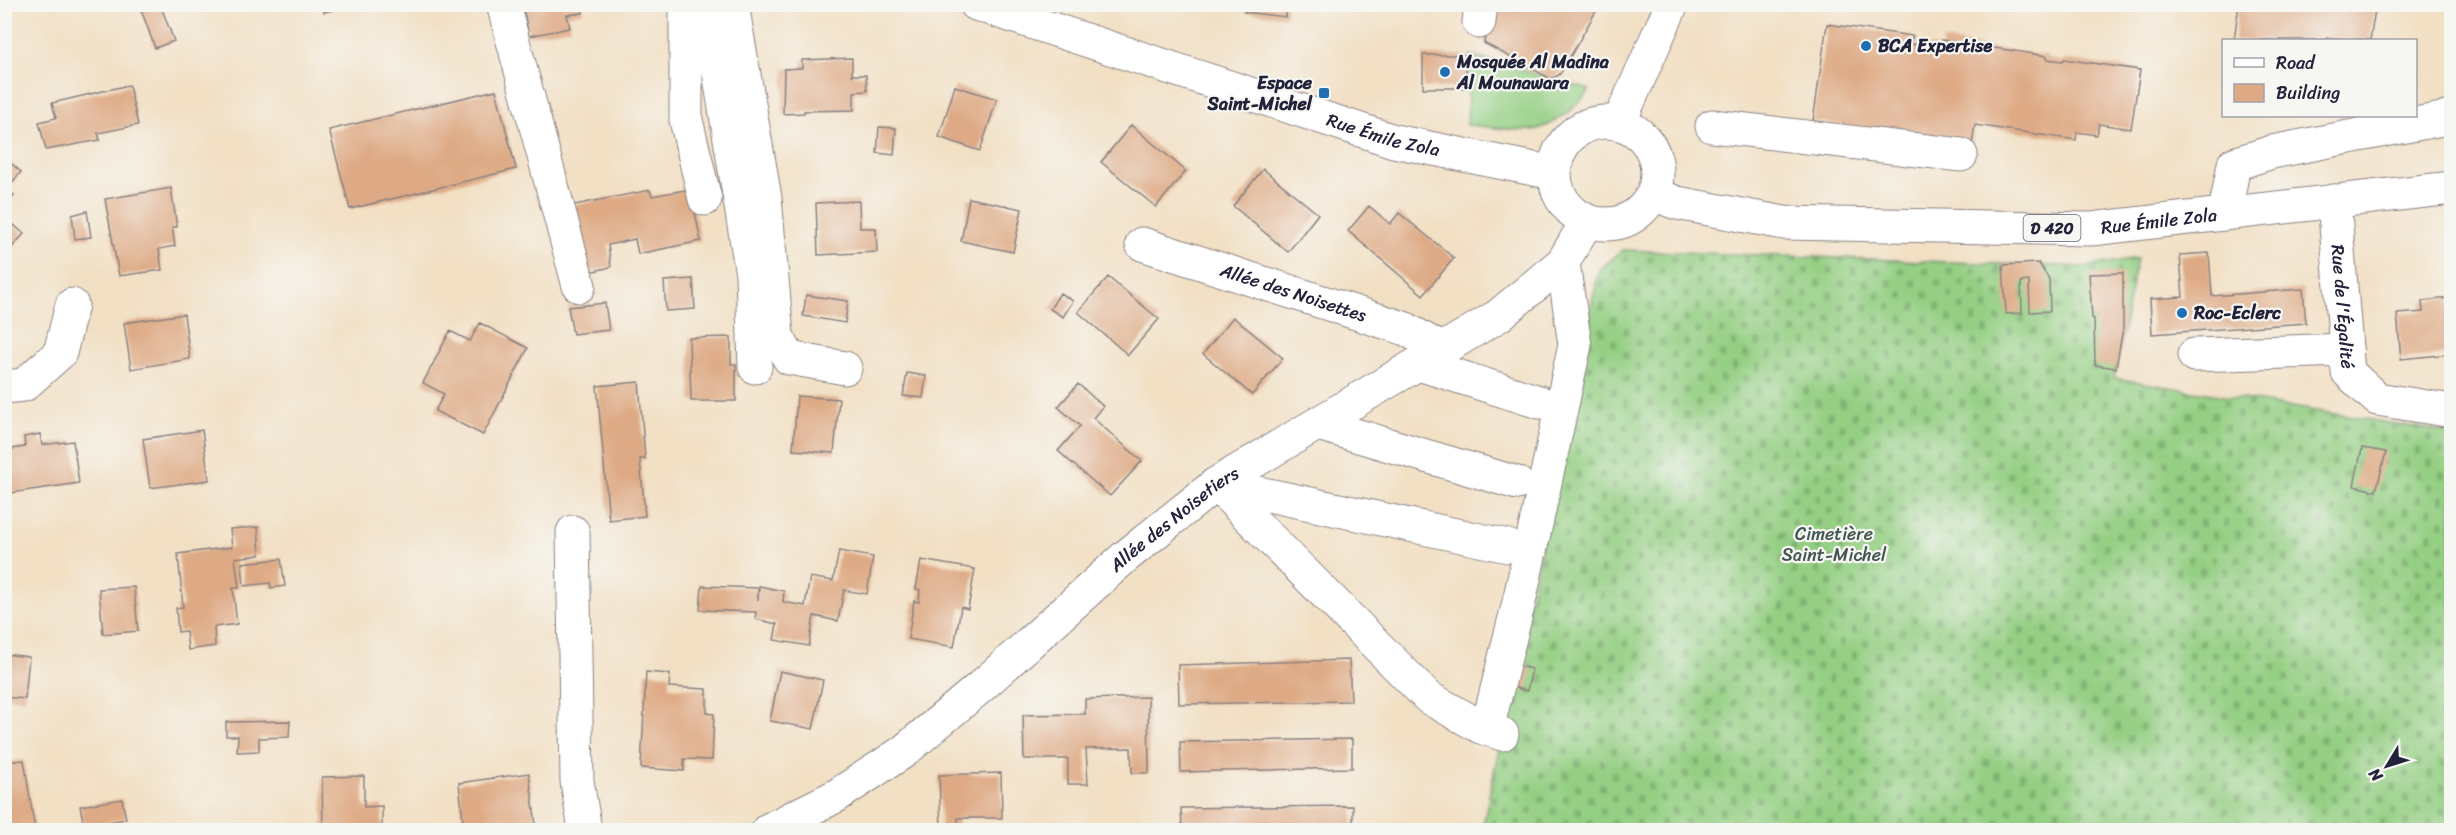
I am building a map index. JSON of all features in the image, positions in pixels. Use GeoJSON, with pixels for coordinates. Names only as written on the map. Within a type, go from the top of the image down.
{"type":"FeatureCollection","features":[{"type":"Feature","properties":{"kind":"street"},"geometry":{"type":"LineString","coordinates":[[503,4],[579,286]]}},
{"type":"Feature","properties":{"kind":"street"},"geometry":{"type":"LineString","coordinates":[[689,4],[686,13],[686,120],[705,199]]}},
{"type":"Feature","properties":{"kind":"street"},"geometry":{"type":"LineString","coordinates":[[708,4],[752,274],[754,367]]}},
{"type":"Feature","properties":{"kind":"street"},"geometry":{"type":"LineString","coordinates":[[732,4],[765,198],[777,336],[789,358],[845,368]]}},
{"type":"Feature","properties":{"kind":"street","name":"Rue Émile Zola"},"geometry":{"type":"LineString","coordinates":[[975,4],[1394,141],[1554,173]]}},
{"type":"Feature","properties":{"kind":"street"},"geometry":{"type":"LineString","coordinates":[[1619,123],[1674,9]]}},
{"type":"Feature","properties":{"kind":"street"},"geometry":{"type":"LineString","coordinates":[[2225,213],[2234,164],[2272,152],[2451,117]]}},
{"type":"Feature","properties":{"kind":"street"},"geometry":{"type":"LineString","coordinates":[[1603,122],[1619,123],[1635,131],[1647,143],[1655,159],[1657,177],[1653,194],[1644,207],[1632,217],[1617,223],[1602,224],[1573,213],[1556,188],[1554,173],[1557,158],[1564,143],[1575,132],[1588,125],[1603,122]]}},
{"type":"Feature","properties":{"kind":"street"},"geometry":{"type":"LineString","coordinates":[[1712,126],[1961,155]]}},
{"type":"Feature","properties":{"kind":"street","name":"Rue Émile Zola"},"geometry":{"type":"LineString","coordinates":[[1653,194],[1677,202],[1784,223],[2091,229],[2451,188]]}},
{"type":"Feature","properties":{"kind":"street","name":"Rue de l'Égalité"},"geometry":{"type":"LineString","coordinates":[[2334,201],[2348,372],[2377,399],[2451,411]]}},
{"type":"Feature","properties":{"kind":"street","name":"Allée des Noisetiers"},"geometry":{"type":"LineString","coordinates":[[772,829],[836,796],[903,752],[1125,557],[1216,484],[1498,316],[1563,262],[1587,220]]}},
{"type":"Feature","properties":{"kind":"street","name":"Allée des Noisettes"},"geometry":{"type":"LineString","coordinates":[[1142,244],[1406,328],[1430,356],[1539,402]]}},
{"type":"Feature","properties":{"kind":"street"},"geometry":{"type":"LineString","coordinates":[[1216,484],[1429,698],[1495,731],[1519,602],[1575,345],[1563,262]]}},
{"type":"Feature","properties":{"kind":"street"},"geometry":{"type":"LineString","coordinates":[[4,387],[24,385],[60,353],[72,305]]}},
{"type":"Feature","properties":{"kind":"street"},"geometry":{"type":"LineString","coordinates":[[2194,355],[2346,350]]}},
{"type":"Feature","properties":{"kind":"street"},"geometry":{"type":"LineString","coordinates":[[1318,424],[1517,483]]}},
{"type":"Feature","properties":{"kind":"street"},"geometry":{"type":"LineString","coordinates":[[1216,484],[1508,546]]}},
{"type":"Feature","properties":{"kind":"street"},"geometry":{"type":"LineString","coordinates":[[573,532],[577,781],[585,831]]}},
{"type":"Feature","properties":{"kind":"green space"},"geometry":{"type":"Polygon","coordinates":[[[1470,55],[1590,90],[1564,115],[1541,128],[1519,130],[1467,125],[1470,55]]]}},
{"type":"Feature","properties":{"kind":"green space","name":"Cimetière Saint-Michel"},"geometry":{"type":"Polygon","coordinates":[[[1623,250],[2085,267],[2137,258],[2114,378],[2451,433],[2451,830],[1482,830],[1599,270],[1623,250]]]}},
{"type":"Feature","properties":{"kind":"building"},"geometry":{"type":"Polygon","coordinates":[[[139,4],[160,4],[174,41],[155,48],[139,4]]]}},
{"type":"Feature","properties":{"kind":"building"},"geometry":{"type":"Polygon","coordinates":[[[322,4],[351,4],[351,5],[324,12],[322,4]]]}},
{"type":"Feature","properties":{"kind":"building"},"geometry":{"type":"Polygon","coordinates":[[[522,4],[581,4],[583,13],[567,15],[570,28],[529,36],[522,4]]]}},
{"type":"Feature","properties":{"kind":"building"},"geometry":{"type":"Polygon","coordinates":[[[1244,4],[1287,4],[1286,17],[1244,12],[1244,4]]]}},
{"type":"Feature","properties":{"kind":"building"},"geometry":{"type":"Polygon","coordinates":[[[1491,4],[1600,4],[1562,71],[1551,79],[1484,43],[1491,4]]]}},
{"type":"Feature","properties":{"kind":"building"},"geometry":{"type":"Polygon","coordinates":[[[2239,4],[2376,4],[2370,39],[2234,39],[2239,4]]]}},
{"type":"Feature","properties":{"kind":"building"},"geometry":{"type":"Polygon","coordinates":[[[2421,4],[2451,4],[2451,10],[2421,6],[2421,4]]]}},
{"type":"Feature","properties":{"kind":"building"},"geometry":{"type":"Polygon","coordinates":[[[1827,24],[1913,36],[1910,44],[1942,48],[1942,40],[2047,56],[2047,59],[2063,61],[2064,59],[2140,70],[2131,129],[2099,124],[2097,135],[2077,132],[2076,140],[1975,125],[1972,144],[1813,121],[1827,24]]]}},
{"type":"Feature","properties":{"kind":"building","name":"Mosquée Al Madina Al Mounawara"},"geometry":{"type":"Polygon","coordinates":[[[1423,55],[1466,55],[1466,88],[1423,88],[1423,55]]]}},
{"type":"Feature","properties":{"kind":"building"},"geometry":{"type":"Polygon","coordinates":[[[852,58],[852,75],[866,75],[867,91],[854,92],[854,110],[804,111],[804,113],[783,114],[784,69],[802,68],[802,60],[852,58]]]}},
{"type":"Feature","properties":{"kind":"building"},"geometry":{"type":"Polygon","coordinates":[[[129,85],[138,125],[98,133],[100,140],[46,150],[39,122],[56,118],[52,103],[129,85]]]}},
{"type":"Feature","properties":{"kind":"building"},"geometry":{"type":"Polygon","coordinates":[[[955,86],[997,99],[980,151],[939,137],[955,86]]]}},
{"type":"Feature","properties":{"kind":"building"},"geometry":{"type":"Polygon","coordinates":[[[496,90],[516,169],[350,209],[329,130],[496,90]]]}},
{"type":"Feature","properties":{"kind":"building"},"geometry":{"type":"Polygon","coordinates":[[[1131,125],[1186,171],[1156,207],[1101,162],[1131,125]]]}},
{"type":"Feature","properties":{"kind":"building"},"geometry":{"type":"Polygon","coordinates":[[[879,127],[896,128],[894,155],[877,153],[879,127]]]}},
{"type":"Feature","properties":{"kind":"building"},"geometry":{"type":"Polygon","coordinates":[[[4,157],[21,172],[7,189],[14,195],[4,206],[4,157]]]}},
{"type":"Feature","properties":{"kind":"building"},"geometry":{"type":"Polygon","coordinates":[[[1263,169],[1318,214],[1288,252],[1233,206],[1263,169]]]}},
{"type":"Feature","properties":{"kind":"building"},"geometry":{"type":"Polygon","coordinates":[[[171,188],[177,227],[172,227],[175,246],[159,249],[162,270],[119,276],[105,199],[171,188]]]}},
{"type":"Feature","properties":{"kind":"building"},"geometry":{"type":"Polygon","coordinates":[[[690,189],[701,241],[638,254],[635,239],[608,245],[611,267],[586,273],[574,205],[650,190],[652,196],[690,189]]]}},
{"type":"Feature","properties":{"kind":"building"},"geometry":{"type":"Polygon","coordinates":[[[969,198],[1022,209],[1013,252],[961,241],[969,198]]]}},
{"type":"Feature","properties":{"kind":"building"},"geometry":{"type":"Polygon","coordinates":[[[859,201],[860,228],[876,228],[877,252],[818,255],[816,203],[859,201]]]}},
{"type":"Feature","properties":{"kind":"building"},"geometry":{"type":"Polygon","coordinates":[[[1369,206],[1390,224],[1399,213],[1454,258],[1423,295],[1348,231],[1369,206]]]}},
{"type":"Feature","properties":{"kind":"building"},"geometry":{"type":"Polygon","coordinates":[[[87,211],[91,237],[75,239],[72,215],[87,211]]]}},
{"type":"Feature","properties":{"kind":"building"},"geometry":{"type":"Polygon","coordinates":[[[4,216],[24,234],[4,256],[4,216]]]}},
{"type":"Feature","properties":{"kind":"building"},"geometry":{"type":"Polygon","coordinates":[[[2209,253],[2212,296],[2303,289],[2306,323],[2152,334],[2150,299],[2183,297],[2180,255],[2209,253]]]}},
{"type":"Feature","properties":{"kind":"building"},"geometry":{"type":"Polygon","coordinates":[[[2039,263],[2049,279],[2050,311],[2030,312],[2029,281],[2021,282],[2022,313],[2006,314],[2003,265],[2039,263]]]}},
{"type":"Feature","properties":{"kind":"building"},"geometry":{"type":"Polygon","coordinates":[[[2123,273],[2123,329],[2116,368],[2095,365],[2094,319],[2092,318],[2089,274],[2123,273]]]}},
{"type":"Feature","properties":{"kind":"building"},"geometry":{"type":"Polygon","coordinates":[[[1108,277],[1159,319],[1128,355],[1078,312],[1108,277]]]}},
{"type":"Feature","properties":{"kind":"building"},"geometry":{"type":"Polygon","coordinates":[[[693,279],[695,309],[666,311],[664,281],[693,279]]]}},
{"type":"Feature","properties":{"kind":"building"},"geometry":{"type":"Polygon","coordinates":[[[1060,293],[1073,301],[1063,317],[1050,309],[1060,293]]]}},
{"type":"Feature","properties":{"kind":"building"},"geometry":{"type":"Polygon","coordinates":[[[806,295],[848,301],[845,323],[803,316],[806,295]]]}},
{"type":"Feature","properties":{"kind":"building"},"geometry":{"type":"Polygon","coordinates":[[[2450,298],[2451,354],[2401,359],[2397,314],[2423,312],[2422,301],[2450,298]]]}},
{"type":"Feature","properties":{"kind":"building"},"geometry":{"type":"Polygon","coordinates":[[[605,303],[609,330],[573,334],[568,307],[605,303]]]}},
{"type":"Feature","properties":{"kind":"building"},"geometry":{"type":"Polygon","coordinates":[[[184,314],[190,359],[131,369],[124,323],[184,314]]]}},
{"type":"Feature","properties":{"kind":"building"},"geometry":{"type":"Polygon","coordinates":[[[1233,317],[1283,358],[1252,395],[1203,354],[1233,317]]]}},
{"type":"Feature","properties":{"kind":"building"},"geometry":{"type":"Polygon","coordinates":[[[480,323],[528,348],[483,435],[435,411],[444,394],[423,383],[450,331],[470,341],[480,323]]]}},
{"type":"Feature","properties":{"kind":"building"},"geometry":{"type":"Polygon","coordinates":[[[731,337],[731,364],[736,364],[736,401],[691,401],[689,338],[731,337]]]}},
{"type":"Feature","properties":{"kind":"building"},"geometry":{"type":"Polygon","coordinates":[[[907,373],[926,376],[923,398],[903,396],[907,373]]]}},
{"type":"Feature","properties":{"kind":"building"},"geometry":{"type":"Polygon","coordinates":[[[639,382],[645,459],[640,459],[645,516],[609,520],[597,386],[639,382]]]}},
{"type":"Feature","properties":{"kind":"building"},"geometry":{"type":"Polygon","coordinates":[[[1078,384],[1103,406],[1093,418],[1142,461],[1110,496],[1058,451],[1080,426],[1058,407],[1078,384]]]}},
{"type":"Feature","properties":{"kind":"building"},"geometry":{"type":"Polygon","coordinates":[[[797,396],[839,399],[834,453],[793,450],[797,396]]]}},
{"type":"Feature","properties":{"kind":"building"},"geometry":{"type":"Polygon","coordinates":[[[202,430],[209,480],[150,488],[143,439],[202,430]]]}},
{"type":"Feature","properties":{"kind":"building"},"geometry":{"type":"Polygon","coordinates":[[[40,434],[42,445],[73,441],[79,483],[4,494],[4,450],[25,447],[24,437],[40,434]]]}},
{"type":"Feature","properties":{"kind":"building"},"geometry":{"type":"Polygon","coordinates":[[[2362,448],[2386,452],[2376,491],[2354,486],[2362,448]]]}},
{"type":"Feature","properties":{"kind":"building"},"geometry":{"type":"Polygon","coordinates":[[[258,527],[260,555],[235,558],[239,588],[233,588],[237,624],[214,627],[215,646],[188,650],[186,631],[178,632],[176,608],[183,607],[178,554],[232,547],[230,529],[258,527]]]}},
{"type":"Feature","properties":{"kind":"building"},"geometry":{"type":"Polygon","coordinates":[[[839,551],[873,557],[867,594],[844,590],[838,621],[814,616],[809,646],[774,640],[777,624],[755,619],[756,612],[700,610],[702,586],[758,588],[758,600],[759,586],[784,591],[783,602],[805,606],[810,577],[833,581],[839,551]]]}},
{"type":"Feature","properties":{"kind":"building"},"geometry":{"type":"Polygon","coordinates":[[[281,559],[285,586],[271,588],[270,583],[244,586],[242,563],[281,559]]]}},
{"type":"Feature","properties":{"kind":"building"},"geometry":{"type":"Polygon","coordinates":[[[921,560],[975,569],[968,609],[961,607],[954,647],[908,639],[914,601],[919,602],[920,590],[916,589],[921,560]]]}},
{"type":"Feature","properties":{"kind":"building"},"geometry":{"type":"Polygon","coordinates":[[[134,587],[138,631],[103,634],[99,589],[134,587]]]}},
{"type":"Feature","properties":{"kind":"building"},"geometry":{"type":"Polygon","coordinates":[[[4,654],[29,657],[25,699],[4,697],[4,654]]]}},
{"type":"Feature","properties":{"kind":"building"},"geometry":{"type":"Polygon","coordinates":[[[1349,660],[1351,701],[1179,704],[1178,665],[1349,660]]]}},
{"type":"Feature","properties":{"kind":"building"},"geometry":{"type":"Polygon","coordinates":[[[1514,665],[1532,669],[1527,691],[1509,686],[1514,665]]]}},
{"type":"Feature","properties":{"kind":"building"},"geometry":{"type":"Polygon","coordinates":[[[780,671],[823,680],[813,729],[770,721],[780,671]]]}},
{"type":"Feature","properties":{"kind":"building"},"geometry":{"type":"Polygon","coordinates":[[[646,672],[670,674],[669,687],[707,689],[707,713],[714,714],[712,760],[684,759],[684,771],[641,768],[646,672]]]}},
{"type":"Feature","properties":{"kind":"building"},"geometry":{"type":"Polygon","coordinates":[[[1148,697],[1149,773],[1132,773],[1131,748],[1086,749],[1088,784],[1068,784],[1068,759],[1024,759],[1023,715],[1085,714],[1085,699],[1148,697]]]}},
{"type":"Feature","properties":{"kind":"building"},"geometry":{"type":"Polygon","coordinates":[[[290,721],[289,737],[259,738],[259,751],[237,752],[238,736],[226,736],[226,722],[290,721]]]}},
{"type":"Feature","properties":{"kind":"building"},"geometry":{"type":"Polygon","coordinates":[[[1352,739],[1352,768],[1181,772],[1180,742],[1352,739]]]}},
{"type":"Feature","properties":{"kind":"building"},"geometry":{"type":"Polygon","coordinates":[[[24,760],[35,830],[4,830],[4,762],[24,760]]]}},
{"type":"Feature","properties":{"kind":"building"},"geometry":{"type":"Polygon","coordinates":[[[529,773],[536,825],[495,830],[464,830],[459,783],[529,773]]]}},
{"type":"Feature","properties":{"kind":"building"},"geometry":{"type":"Polygon","coordinates":[[[1001,773],[1002,818],[958,818],[958,830],[941,830],[939,775],[1001,773]]]}},
{"type":"Feature","properties":{"kind":"building"},"geometry":{"type":"Polygon","coordinates":[[[364,776],[364,807],[382,806],[382,830],[323,830],[322,777],[364,776]]]}},
{"type":"Feature","properties":{"kind":"building"},"geometry":{"type":"Polygon","coordinates":[[[122,799],[126,819],[84,826],[80,806],[122,799]]]}},
{"type":"Feature","properties":{"kind":"building"},"geometry":{"type":"Polygon","coordinates":[[[1353,806],[1353,830],[1182,830],[1181,808],[1353,806]]]}},
{"type":"Feature","properties":{"kind":"place","name":"BCA Expertise"},"geometry":{"type":"Point","coordinates":[1866,46]}},
{"type":"Feature","properties":{"kind":"place","name":"Mosquée Al Madina Al Mounawara"},"geometry":{"type":"Point","coordinates":[1445,72]}},
{"type":"Feature","properties":{"kind":"place","name":"Espace Saint-Michel"},"geometry":{"type":"Point","coordinates":[1324,93]}},
{"type":"Feature","properties":{"kind":"place","name":"Roc-Eclerc"},"geometry":{"type":"Point","coordinates":[2182,313]}}]}
